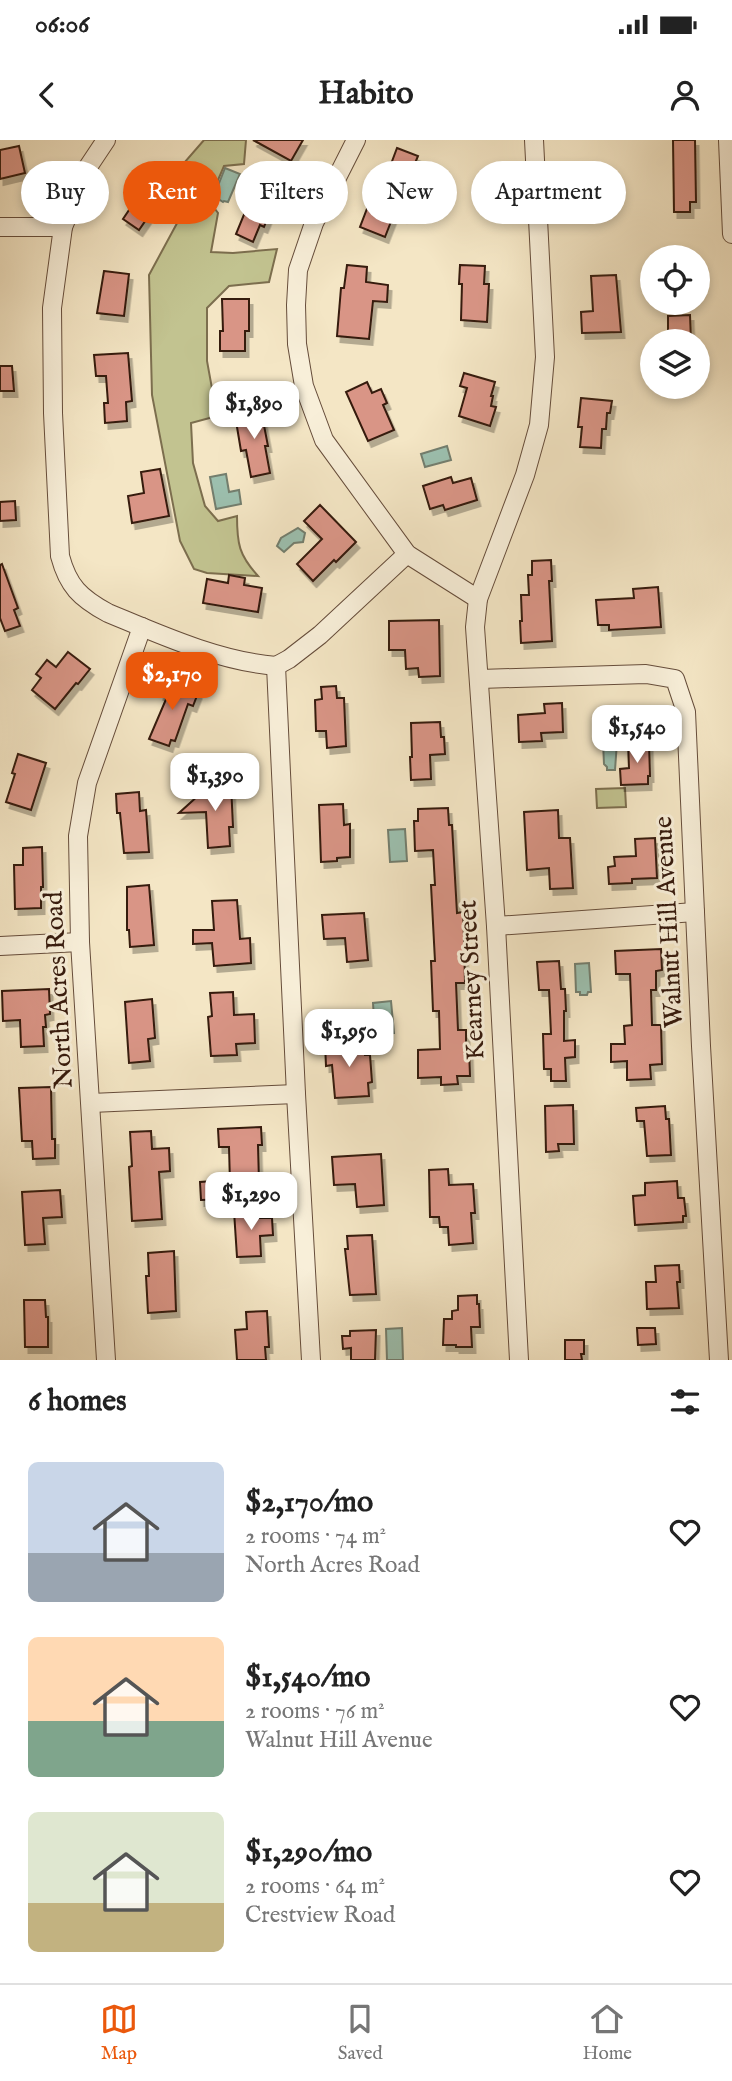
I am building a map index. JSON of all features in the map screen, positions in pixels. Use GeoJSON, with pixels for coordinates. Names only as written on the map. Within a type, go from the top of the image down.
{"type":"FeatureCollection","features":[{"type":"Feature","properties":{"kind":"street"},"geometry":{"type":"LineString","coordinates":[[106,140],[88,167],[62,227],[52,309],[53,413],[60,556],[65,575],[76,591],[91,604],[142,627],[225,657],[276,666],[320,635],[407,554]]}},
{"type":"Feature","properties":{"kind":"street"},"geometry":{"type":"LineString","coordinates":[[356,140],[314,223],[298,270],[297,344],[304,386],[324,440],[407,554],[478,598]]}},
{"type":"Feature","properties":{"kind":"street","name":"Kearney Street"},"geometry":{"type":"LineString","coordinates":[[519,1360],[496,926],[475,626],[478,598],[526,475],[538,425],[545,356],[534,140]]}},
{"type":"Feature","properties":{"kind":"street"},"geometry":{"type":"LineString","coordinates":[[729,140],[732,234]]}},
{"type":"Feature","properties":{"kind":"street"},"geometry":{"type":"LineString","coordinates":[[0,227],[62,227]]}},
{"type":"Feature","properties":{"kind":"street","name":"North Acres Road"},"geometry":{"type":"LineString","coordinates":[[106,1360],[80,942],[78,836],[88,783],[142,627]]}},
{"type":"Feature","properties":{"kind":"street"},"geometry":{"type":"LineString","coordinates":[[276,666],[311,1360]]}},
{"type":"Feature","properties":{"kind":"street","name":"Walnut Hill Avenue"},"geometry":{"type":"LineString","coordinates":[[480,679],[646,674],[675,679],[686,712],[719,1360]]}},
{"type":"Feature","properties":{"kind":"street"},"geometry":{"type":"LineString","coordinates":[[496,926],[695,912]]}},
{"type":"Feature","properties":{"kind":"street"},"geometry":{"type":"LineString","coordinates":[[0,946],[80,942]]}},
{"type":"Feature","properties":{"kind":"street"},"geometry":{"type":"LineString","coordinates":[[91,1103],[296,1094]]}},
{"type":"Feature","properties":{"kind":"green space"},"geometry":{"type":"Polygon","coordinates":[[[204,140],[246,140],[244,161],[235,161],[235,165],[224,166],[221,173],[221,161],[186,161],[204,140]]]}},
{"type":"Feature","properties":{"kind":"green space"},"geometry":{"type":"Polygon","coordinates":[[[177,224],[216,224],[211,252],[277,249],[269,282],[229,286],[207,308],[207,361],[217,416],[191,423],[193,463],[205,506],[218,521],[237,516],[240,549],[258,576],[207,573],[194,569],[180,541],[152,395],[149,275],[177,224]]]}},
{"type":"Feature","properties":{"kind":"green space"},"geometry":{"type":"Polygon","coordinates":[[[625,788],[626,807],[597,808],[596,789],[625,788]]]}},
{"type":"Feature","properties":{"kind":"shaded area"},"geometry":{"type":"Polygon","coordinates":[[[225,168],[235,172],[235,186],[228,202],[221,201],[221,178],[225,168]]]}},
{"type":"Feature","properties":{"kind":"shaded area"},"geometry":{"type":"Polygon","coordinates":[[[447,446],[451,460],[425,467],[421,454],[447,446]]]}},
{"type":"Feature","properties":{"kind":"shaded area"},"geometry":{"type":"Polygon","coordinates":[[[226,474],[229,492],[239,490],[241,504],[216,509],[210,477],[226,474]]]}},
{"type":"Feature","properties":{"kind":"shaded area"},"geometry":{"type":"Polygon","coordinates":[[[298,528],[305,533],[303,542],[294,543],[284,552],[277,546],[281,538],[298,528]]]}},
{"type":"Feature","properties":{"kind":"shaded area"},"geometry":{"type":"Polygon","coordinates":[[[606,739],[614,739],[617,742],[615,770],[607,770],[604,764],[603,742],[606,739]]]}},
{"type":"Feature","properties":{"kind":"shaded area"},"geometry":{"type":"Polygon","coordinates":[[[405,829],[407,861],[390,862],[388,830],[405,829]]]}},
{"type":"Feature","properties":{"kind":"shaded area"},"geometry":{"type":"Polygon","coordinates":[[[589,963],[591,992],[580,995],[580,992],[576,992],[575,964],[589,963]]]}},
{"type":"Feature","properties":{"kind":"shaded area"},"geometry":{"type":"Polygon","coordinates":[[[391,1001],[394,1033],[375,1034],[373,1003],[391,1001]]]}},
{"type":"Feature","properties":{"kind":"shaded area"},"geometry":{"type":"Polygon","coordinates":[[[402,1328],[403,1360],[387,1360],[386,1329],[402,1328]]]}},
{"type":"Feature","properties":{"kind":"building"},"geometry":{"type":"Polygon","coordinates":[[[253,140],[303,140],[291,161],[253,140]]]}},
{"type":"Feature","properties":{"kind":"building"},"geometry":{"type":"Polygon","coordinates":[[[673,140],[695,140],[696,202],[690,202],[690,212],[674,212],[673,140]]]}},
{"type":"Feature","properties":{"kind":"building"},"geometry":{"type":"Polygon","coordinates":[[[19,146],[22,161],[21,174],[0,179],[0,150],[19,146]]]}},
{"type":"Feature","properties":{"kind":"building"},"geometry":{"type":"Polygon","coordinates":[[[397,148],[418,156],[416,161],[392,161],[397,148]]]}},
{"type":"Feature","properties":{"kind":"building"},"geometry":{"type":"Polygon","coordinates":[[[362,222],[362,224],[390,224],[385,237],[360,227],[362,222]]]}},
{"type":"Feature","properties":{"kind":"building"},"geometry":{"type":"Polygon","coordinates":[[[130,224],[143,224],[139,230],[130,224]]]}},
{"type":"Feature","properties":{"kind":"building"},"geometry":{"type":"Polygon","coordinates":[[[240,224],[265,224],[264,227],[260,225],[253,242],[236,234],[240,224]]]}},
{"type":"Feature","properties":{"kind":"building"},"geometry":{"type":"Polygon","coordinates":[[[347,265],[367,267],[366,282],[388,285],[387,302],[373,301],[369,339],[337,336],[341,288],[344,288],[347,265]]]}},
{"type":"Feature","properties":{"kind":"building"},"geometry":{"type":"Polygon","coordinates":[[[460,265],[485,266],[484,284],[489,284],[487,322],[461,320],[460,265]]]}},
{"type":"Feature","properties":{"kind":"building"},"geometry":{"type":"Polygon","coordinates":[[[104,271],[129,274],[124,316],[97,313],[104,271]]]}},
{"type":"Feature","properties":{"kind":"building"},"geometry":{"type":"Polygon","coordinates":[[[616,275],[621,332],[582,333],[581,312],[593,311],[591,276],[616,275]]]}},
{"type":"Feature","properties":{"kind":"building"},"geometry":{"type":"Polygon","coordinates":[[[222,299],[249,299],[249,331],[245,331],[245,351],[220,351],[220,331],[223,331],[222,299]]]}},
{"type":"Feature","properties":{"kind":"building"},"geometry":{"type":"Polygon","coordinates":[[[690,315],[691,329],[668,329],[668,316],[690,315]]]}},
{"type":"Feature","properties":{"kind":"building"},"geometry":{"type":"Polygon","coordinates":[[[128,353],[132,401],[126,402],[127,421],[105,423],[104,403],[108,403],[106,376],[96,376],[94,355],[128,353]]]}},
{"type":"Feature","properties":{"kind":"building"},"geometry":{"type":"Polygon","coordinates":[[[0,366],[12,366],[14,391],[0,391],[0,366]]]}},
{"type":"Feature","properties":{"kind":"building"},"geometry":{"type":"Polygon","coordinates":[[[464,373],[495,382],[491,406],[496,407],[490,426],[459,416],[467,388],[460,386],[464,373]]]}},
{"type":"Feature","properties":{"kind":"building"},"geometry":{"type":"Polygon","coordinates":[[[367,382],[372,393],[381,389],[387,403],[383,405],[394,430],[368,441],[346,392],[367,382]]]}},
{"type":"Feature","properties":{"kind":"building"},"geometry":{"type":"Polygon","coordinates":[[[581,398],[612,401],[610,413],[607,413],[606,429],[602,429],[601,448],[580,447],[582,427],[578,427],[581,398]]]}},
{"type":"Feature","properties":{"kind":"building"},"geometry":{"type":"Polygon","coordinates":[[[261,410],[270,473],[251,477],[246,450],[241,451],[235,415],[261,410]]]}},
{"type":"Feature","properties":{"kind":"building"},"geometry":{"type":"Polygon","coordinates":[[[160,469],[169,516],[132,523],[128,496],[144,493],[141,472],[160,469]]]}},
{"type":"Feature","properties":{"kind":"building"},"geometry":{"type":"Polygon","coordinates":[[[451,477],[453,483],[471,478],[477,500],[445,510],[443,505],[430,509],[423,486],[451,477]]]}},
{"type":"Feature","properties":{"kind":"building"},"geometry":{"type":"Polygon","coordinates":[[[15,501],[16,520],[0,521],[0,502],[15,501]]]}},
{"type":"Feature","properties":{"kind":"building"},"geometry":{"type":"Polygon","coordinates":[[[320,505],[356,542],[313,581],[297,564],[322,539],[304,521],[320,505]]]}},
{"type":"Feature","properties":{"kind":"building"},"geometry":{"type":"Polygon","coordinates":[[[551,560],[552,581],[549,581],[552,641],[521,643],[521,595],[529,595],[528,575],[532,575],[532,561],[551,560]]]}},
{"type":"Feature","properties":{"kind":"building"},"geometry":{"type":"Polygon","coordinates":[[[2,564],[18,608],[14,610],[20,626],[5,631],[0,618],[2,564]]]}},
{"type":"Feature","properties":{"kind":"building"},"geometry":{"type":"Polygon","coordinates":[[[229,575],[245,578],[244,585],[262,588],[258,612],[203,603],[207,579],[228,583],[229,575]]]}},
{"type":"Feature","properties":{"kind":"building"},"geometry":{"type":"Polygon","coordinates":[[[658,587],[661,627],[609,630],[609,625],[598,625],[596,600],[634,598],[633,589],[658,587]]]}},
{"type":"Feature","properties":{"kind":"building"},"geometry":{"type":"Polygon","coordinates":[[[439,620],[440,676],[419,677],[418,668],[406,669],[405,650],[389,650],[389,621],[439,620]]]}},
{"type":"Feature","properties":{"kind":"building"},"geometry":{"type":"Polygon","coordinates":[[[68,652],[90,669],[55,709],[32,690],[41,678],[36,674],[47,660],[56,667],[68,652]]]}},
{"type":"Feature","properties":{"kind":"building"},"geometry":{"type":"Polygon","coordinates":[[[164,680],[198,693],[193,706],[188,704],[175,741],[171,740],[169,746],[149,739],[167,697],[160,694],[164,680]]]}},
{"type":"Feature","properties":{"kind":"building"},"geometry":{"type":"Polygon","coordinates":[[[336,686],[337,698],[344,698],[346,746],[327,748],[326,731],[316,731],[315,700],[322,699],[321,687],[336,686]]]}},
{"type":"Feature","properties":{"kind":"building"},"geometry":{"type":"Polygon","coordinates":[[[562,703],[563,732],[541,733],[542,741],[519,742],[518,715],[545,713],[544,704],[562,703]]]}},
{"type":"Feature","properties":{"kind":"building"},"geometry":{"type":"Polygon","coordinates":[[[440,722],[445,754],[430,755],[431,779],[411,780],[411,723],[440,722]]]}},
{"type":"Feature","properties":{"kind":"building"},"geometry":{"type":"Polygon","coordinates":[[[628,743],[649,743],[648,784],[621,785],[620,769],[629,768],[628,743]]]}},
{"type":"Feature","properties":{"kind":"building"},"geometry":{"type":"Polygon","coordinates":[[[18,754],[46,763],[31,810],[6,802],[18,754]]]}},
{"type":"Feature","properties":{"kind":"building"},"geometry":{"type":"Polygon","coordinates":[[[231,784],[233,827],[229,827],[230,846],[208,848],[206,812],[179,813],[210,785],[231,784]]]}},
{"type":"Feature","properties":{"kind":"building"},"geometry":{"type":"Polygon","coordinates":[[[139,792],[140,811],[146,810],[149,852],[124,853],[116,794],[139,792]]]}},
{"type":"Feature","properties":{"kind":"building"},"geometry":{"type":"Polygon","coordinates":[[[343,804],[344,825],[350,824],[350,857],[321,862],[319,805],[343,804]]]}},
{"type":"Feature","properties":{"kind":"building"},"geometry":{"type":"Polygon","coordinates":[[[448,808],[449,825],[452,825],[457,913],[463,912],[465,983],[456,983],[458,1030],[466,1030],[470,1076],[457,1076],[458,1084],[441,1085],[441,1077],[418,1078],[418,1050],[440,1049],[439,1011],[433,1011],[431,961],[435,961],[431,885],[435,885],[433,850],[415,851],[414,821],[418,821],[418,809],[448,808]]]}},
{"type":"Feature","properties":{"kind":"building"},"geometry":{"type":"Polygon","coordinates":[[[558,810],[559,838],[570,838],[573,888],[550,889],[549,868],[527,870],[524,812],[558,810]]]}},
{"type":"Feature","properties":{"kind":"building"},"geometry":{"type":"Polygon","coordinates":[[[655,838],[657,878],[632,879],[632,883],[609,884],[608,867],[615,866],[614,857],[636,856],[635,839],[655,838]]]}},
{"type":"Feature","properties":{"kind":"building"},"geometry":{"type":"Polygon","coordinates":[[[42,847],[41,908],[15,909],[14,865],[23,865],[23,848],[42,847]]]}},
{"type":"Feature","properties":{"kind":"building"},"geometry":{"type":"Polygon","coordinates":[[[149,885],[154,945],[130,947],[127,930],[127,887],[149,885]]]}},
{"type":"Feature","properties":{"kind":"building"},"geometry":{"type":"Polygon","coordinates":[[[237,900],[240,939],[250,938],[251,963],[214,966],[212,943],[193,944],[193,930],[214,930],[212,901],[237,900]]]}},
{"type":"Feature","properties":{"kind":"building"},"geometry":{"type":"Polygon","coordinates":[[[364,913],[368,960],[347,962],[345,938],[324,939],[322,915],[364,913]]]}},
{"type":"Feature","properties":{"kind":"building"},"geometry":{"type":"Polygon","coordinates":[[[661,949],[662,970],[656,971],[656,990],[651,990],[652,1025],[661,1025],[662,1064],[650,1065],[651,1079],[627,1080],[627,1061],[611,1062],[611,1044],[625,1044],[624,1026],[632,1025],[630,974],[616,974],[615,951],[661,949]]]}},
{"type":"Feature","properties":{"kind":"building"},"geometry":{"type":"Polygon","coordinates":[[[559,961],[561,989],[565,989],[564,1041],[575,1040],[575,1057],[565,1058],[566,1081],[551,1081],[551,1069],[544,1069],[543,1034],[551,1034],[549,990],[539,990],[537,962],[559,961]]]}},
{"type":"Feature","properties":{"kind":"building"},"geometry":{"type":"Polygon","coordinates":[[[49,989],[50,1014],[45,1015],[44,1046],[21,1047],[20,1020],[3,1021],[2,991],[49,989]]]}},
{"type":"Feature","properties":{"kind":"building"},"geometry":{"type":"Polygon","coordinates":[[[233,992],[234,1015],[254,1014],[255,1043],[236,1044],[237,1055],[211,1056],[208,1017],[212,1016],[210,993],[233,992]]]}},
{"type":"Feature","properties":{"kind":"building"},"geometry":{"type":"Polygon","coordinates":[[[152,999],[155,1038],[148,1039],[150,1061],[129,1063],[125,1002],[152,999]]]}},
{"type":"Feature","properties":{"kind":"building"},"geometry":{"type":"Polygon","coordinates":[[[343,1042],[343,1046],[364,1044],[365,1055],[370,1055],[372,1082],[368,1083],[369,1096],[335,1098],[332,1065],[326,1066],[325,1043],[343,1042]]]}},
{"type":"Feature","properties":{"kind":"building"},"geometry":{"type":"Polygon","coordinates":[[[51,1087],[55,1158],[33,1159],[32,1141],[22,1141],[19,1088],[51,1087]]]}},
{"type":"Feature","properties":{"kind":"building"},"geometry":{"type":"Polygon","coordinates":[[[573,1105],[574,1144],[558,1144],[559,1151],[546,1152],[545,1106],[573,1105]]]}},
{"type":"Feature","properties":{"kind":"building"},"geometry":{"type":"Polygon","coordinates":[[[665,1106],[666,1119],[669,1119],[671,1155],[647,1156],[644,1121],[637,1121],[636,1108],[665,1106]]]}},
{"type":"Feature","properties":{"kind":"building"},"geometry":{"type":"Polygon","coordinates":[[[261,1127],[262,1145],[258,1145],[259,1182],[230,1183],[229,1147],[219,1147],[218,1129],[261,1127]]]}},
{"type":"Feature","properties":{"kind":"building"},"geometry":{"type":"Polygon","coordinates":[[[151,1131],[152,1149],[169,1148],[170,1171],[159,1172],[162,1219],[132,1221],[130,1132],[151,1131]]]}},
{"type":"Feature","properties":{"kind":"building"},"geometry":{"type":"Polygon","coordinates":[[[381,1154],[384,1205],[357,1207],[355,1184],[334,1185],[332,1157],[381,1154]]]}},
{"type":"Feature","properties":{"kind":"building"},"geometry":{"type":"Polygon","coordinates":[[[448,1169],[449,1185],[473,1184],[473,1243],[449,1245],[448,1227],[440,1227],[439,1217],[430,1217],[429,1170],[448,1169]]]}},
{"type":"Feature","properties":{"kind":"building"},"geometry":{"type":"Polygon","coordinates":[[[228,1180],[229,1199],[201,1200],[200,1182],[228,1180]]]}},
{"type":"Feature","properties":{"kind":"building"},"geometry":{"type":"Polygon","coordinates":[[[677,1181],[678,1198],[684,1198],[686,1216],[683,1216],[683,1222],[635,1225],[633,1196],[645,1195],[645,1183],[677,1181]]]}},
{"type":"Feature","properties":{"kind":"building"},"geometry":{"type":"Polygon","coordinates":[[[60,1190],[62,1217],[43,1218],[45,1244],[25,1245],[22,1192],[60,1190]]]}},
{"type":"Feature","properties":{"kind":"building"},"geometry":{"type":"Polygon","coordinates":[[[260,1210],[260,1218],[272,1218],[273,1235],[260,1236],[261,1256],[237,1257],[234,1211],[260,1210]]]}},
{"type":"Feature","properties":{"kind":"building"},"geometry":{"type":"Polygon","coordinates":[[[372,1235],[376,1294],[350,1295],[345,1249],[348,1249],[347,1236],[372,1235]]]}},
{"type":"Feature","properties":{"kind":"building"},"geometry":{"type":"Polygon","coordinates":[[[174,1251],[176,1311],[148,1313],[148,1253],[174,1251]]]}},
{"type":"Feature","properties":{"kind":"building"},"geometry":{"type":"Polygon","coordinates":[[[679,1265],[679,1308],[647,1309],[646,1282],[656,1282],[655,1266],[679,1265]]]}},
{"type":"Feature","properties":{"kind":"building"},"geometry":{"type":"Polygon","coordinates":[[[477,1295],[480,1327],[471,1327],[472,1347],[443,1345],[444,1319],[452,1319],[452,1311],[458,1310],[458,1296],[477,1295]]]}},
{"type":"Feature","properties":{"kind":"building"},"geometry":{"type":"Polygon","coordinates":[[[24,1300],[45,1300],[48,1347],[25,1347],[24,1300]]]}},
{"type":"Feature","properties":{"kind":"building"},"geometry":{"type":"Polygon","coordinates":[[[267,1311],[269,1347],[265,1347],[266,1360],[237,1360],[235,1330],[247,1329],[246,1312],[267,1311]]]}},
{"type":"Feature","properties":{"kind":"building"},"geometry":{"type":"Polygon","coordinates":[[[637,1328],[655,1328],[656,1344],[638,1345],[637,1328]]]}},
{"type":"Feature","properties":{"kind":"building"},"geometry":{"type":"Polygon","coordinates":[[[376,1330],[375,1360],[351,1360],[351,1348],[343,1349],[342,1336],[350,1336],[350,1331],[376,1330]]]}},
{"type":"Feature","properties":{"kind":"building"},"geometry":{"type":"Polygon","coordinates":[[[565,1340],[584,1340],[582,1360],[565,1360],[565,1340]]]}}]}
